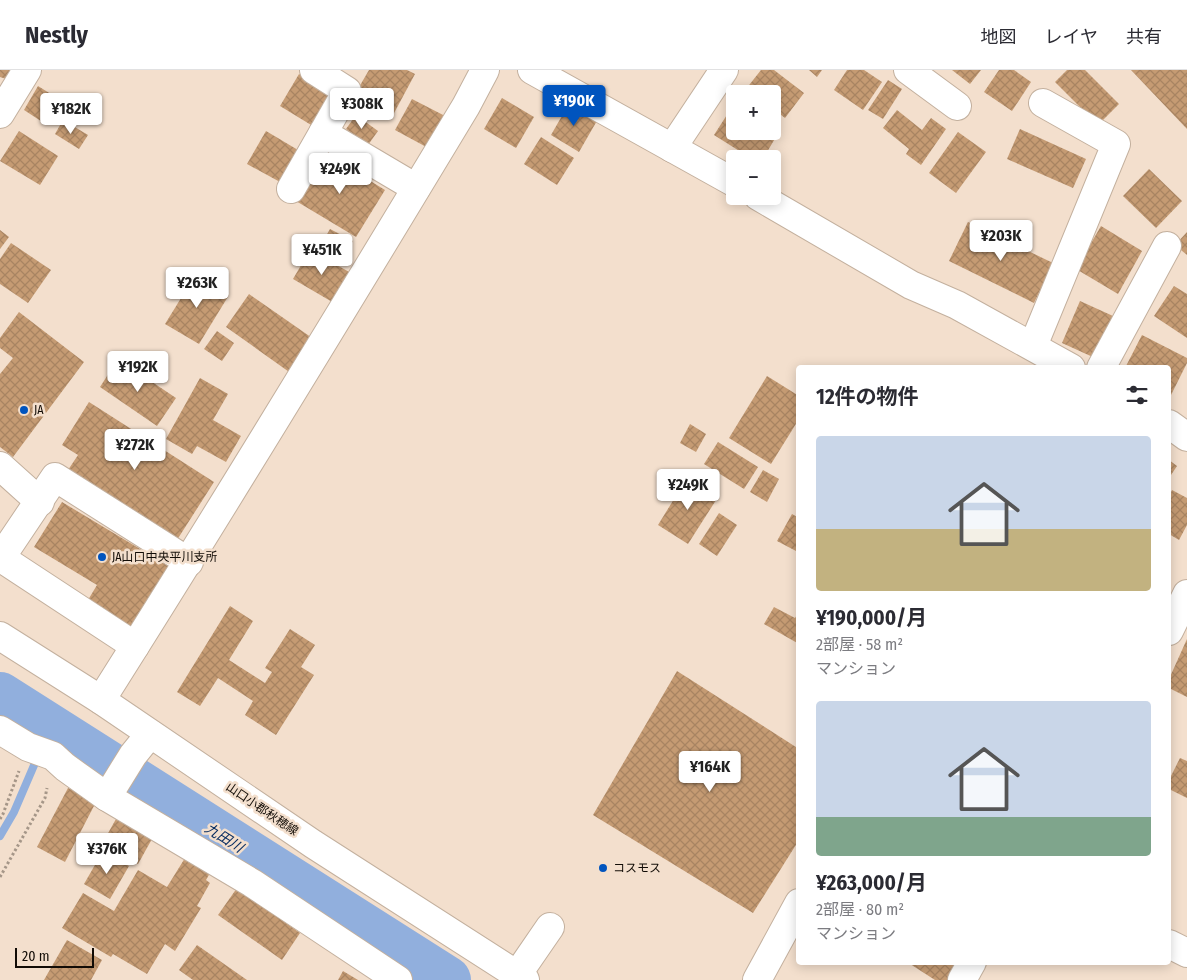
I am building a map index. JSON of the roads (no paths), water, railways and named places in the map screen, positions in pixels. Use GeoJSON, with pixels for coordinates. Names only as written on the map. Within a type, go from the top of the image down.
{"type":"FeatureCollection","features":[{"type":"Feature","properties":{"kind":"street"},"geometry":{"type":"LineString","coordinates":[[0,114],[27,70]]}},
{"type":"Feature","properties":{"kind":"street"},"geometry":{"type":"LineString","coordinates":[[291,189],[347,91],[314,70]]}},
{"type":"Feature","properties":{"kind":"street"},"geometry":{"type":"LineString","coordinates":[[101,700],[189,562],[466,106],[485,70]]}},
{"type":"Feature","properties":{"kind":"street"},"geometry":{"type":"LineString","coordinates":[[532,70],[726,178]]}},
{"type":"Feature","properties":{"kind":"street"},"geometry":{"type":"LineString","coordinates":[[672,148],[724,70]]}},
{"type":"Feature","properties":{"kind":"street"},"geometry":{"type":"LineString","coordinates":[[908,70],[957,106]]}},
{"type":"Feature","properties":{"kind":"street"},"geometry":{"type":"LineString","coordinates":[[1033,346],[1116,144],[1043,102]]}},
{"type":"Feature","properties":{"kind":"street"},"geometry":{"type":"LineString","coordinates":[[323,133],[416,188]]}},
{"type":"Feature","properties":{"kind":"street"},"geometry":{"type":"LineString","coordinates":[[774,205],[911,284],[957,305],[1066,365]]}},
{"type":"Feature","properties":{"kind":"street"},"geometry":{"type":"LineString","coordinates":[[1103,365],[1167,246]]}},
{"type":"Feature","properties":{"kind":"street"},"geometry":{"type":"LineString","coordinates":[[1171,426],[1187,438]]}},
{"type":"Feature","properties":{"kind":"street"},"geometry":{"type":"LineString","coordinates":[[0,466],[40,502]]}},
{"type":"Feature","properties":{"kind":"street"},"geometry":{"type":"LineString","coordinates":[[135,646],[0,558],[56,477],[189,562]]}},
{"type":"Feature","properties":{"kind":"street"},"geometry":{"type":"LineString","coordinates":[[1171,627],[1187,594]]}},
{"type":"Feature","properties":{"kind":"street","name":"山口小郡秋穂線"},"geometry":{"type":"LineString","coordinates":[[0,636],[101,700],[313,844],[521,978]]}},
{"type":"Feature","properties":{"kind":"street"},"geometry":{"type":"LineString","coordinates":[[0,730],[28,747],[53,756],[65,767],[252,883],[398,980]]}},
{"type":"Feature","properties":{"kind":"street"},"geometry":{"type":"LineString","coordinates":[[109,794],[133,755],[150,734]]}},
{"type":"Feature","properties":{"kind":"street"},"geometry":{"type":"LineString","coordinates":[[758,980],[796,909]]}},
{"type":"Feature","properties":{"kind":"street"},"geometry":{"type":"LineString","coordinates":[[521,978],[550,927]]}},
{"type":"Feature","properties":{"kind":"street"},"geometry":{"type":"LineString","coordinates":[[1171,945],[1187,953]]}},
{"type":"Feature","properties":{"kind":"street"},"geometry":{"type":"LineString","coordinates":[[962,980],[970,965]]}},
{"type":"Feature","properties":{"kind":"waterway","name":"九田川"},"geometry":{"type":"LineString","coordinates":[[0,696],[447,980]]}},
{"type":"Feature","properties":{"kind":"waterway"},"geometry":{"type":"LineString","coordinates":[[0,836],[14,812],[50,728]]}},
{"type":"Feature","properties":{"kind":"place","name":"JA"},"geometry":{"type":"Point","coordinates":[24,410]}},
{"type":"Feature","properties":{"kind":"place","name":"JA山口中央平川支所"},"geometry":{"type":"Point","coordinates":[102,557]}},
{"type":"Feature","properties":{"kind":"place","name":"コスモス"},"geometry":{"type":"Point","coordinates":[603,868]}}]}
